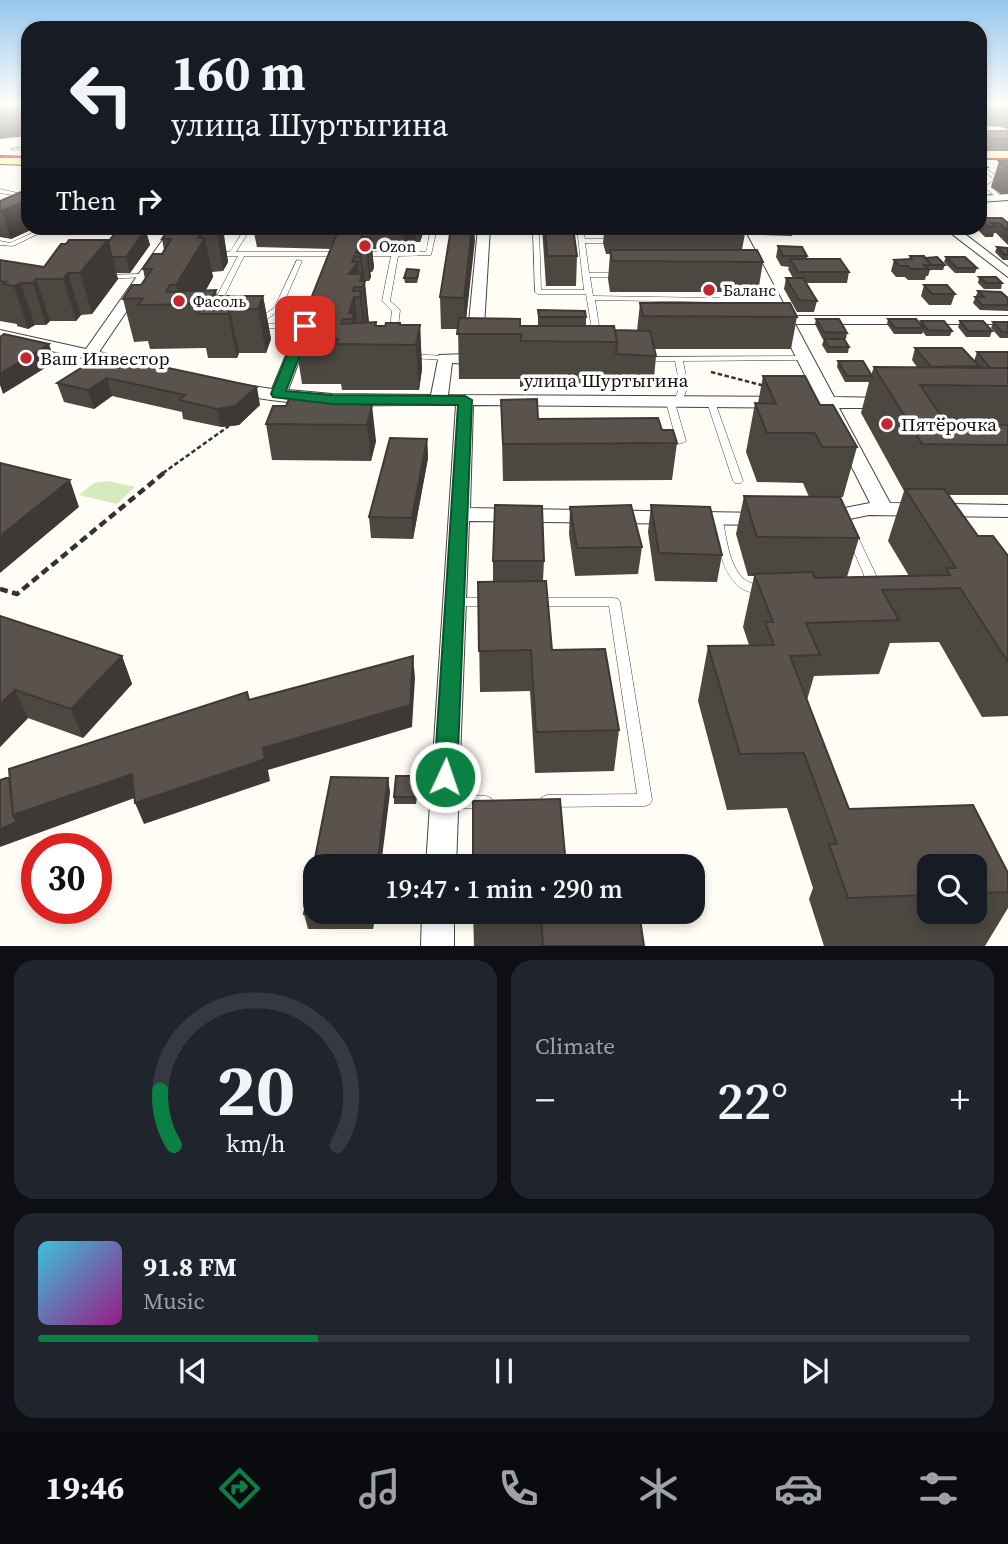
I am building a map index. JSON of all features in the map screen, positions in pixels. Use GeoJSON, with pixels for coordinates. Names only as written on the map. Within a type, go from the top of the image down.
{"type":"FeatureCollection","features":[{"type":"Feature","properties":{"kind":"main road"},"geometry":{"type":"LineString","coordinates":[[987,154],[1008,155]]}},
{"type":"Feature","properties":{"kind":"main road"},"geometry":{"type":"LineString","coordinates":[[0,160],[21,160]]}},
{"type":"Feature","properties":{"kind":"main road"},"geometry":{"type":"LineString","coordinates":[[987,164],[1008,162]]}},
{"type":"Feature","properties":{"kind":"main road"},"geometry":{"type":"LineString","coordinates":[[0,203],[21,193]]}},
{"type":"Feature","properties":{"kind":"street"},"geometry":{"type":"LineString","coordinates":[[90,354],[143,276],[165,255],[174,235]]}},
{"type":"Feature","properties":{"kind":"street"},"geometry":{"type":"LineString","coordinates":[[439,400],[445,358],[481,359],[484,235]]}},
{"type":"Feature","properties":{"kind":"street"},"geometry":{"type":"LineString","coordinates":[[959,235],[1008,273]]}},
{"type":"Feature","properties":{"kind":"street"},"geometry":{"type":"LineString","coordinates":[[737,237],[754,275],[773,301],[783,328],[803,358],[883,509]]}},
{"type":"Feature","properties":{"kind":"street"},"geometry":{"type":"LineString","coordinates":[[278,394],[314,304]]}},
{"type":"Feature","properties":{"kind":"street"},"geometry":{"type":"LineString","coordinates":[[783,328],[1008,320]]}},
{"type":"Feature","properties":{"kind":"street"},"geometry":{"type":"LineString","coordinates":[[0,335],[141,366]]}},
{"type":"Feature","properties":{"kind":"street","name":"улица Шуртыгина"},"geometry":{"type":"LineString","coordinates":[[217,384],[332,399],[909,403]]}},
{"type":"Feature","properties":{"kind":"street"},"geometry":{"type":"LineString","coordinates":[[442,854],[465,400]]}},
{"type":"Feature","properties":{"kind":"street"},"geometry":{"type":"LineString","coordinates":[[805,519],[826,519],[861,509],[1008,511]]}},
{"type":"Feature","properties":{"kind":"street"},"geometry":{"type":"LineString","coordinates":[[459,514],[778,519]]}},
{"type":"Feature","properties":{"kind":"street"},"geometry":{"type":"LineString","coordinates":[[437,946],[438,924]]}},
{"type":"Feature","properties":{"kind":"lane"},"geometry":{"type":"LineString","coordinates":[[987,171],[998,181]]}},
{"type":"Feature","properties":{"kind":"lane"},"geometry":{"type":"LineString","coordinates":[[1003,197],[987,187],[998,181],[1008,181]]}},
{"type":"Feature","properties":{"kind":"lane"},"geometry":{"type":"LineString","coordinates":[[0,191],[21,192]]}},
{"type":"Feature","properties":{"kind":"lane"},"geometry":{"type":"LineString","coordinates":[[0,250],[32,235]]}},
{"type":"Feature","properties":{"kind":"lane"},"geometry":{"type":"LineString","coordinates":[[232,254],[244,235]]}},
{"type":"Feature","properties":{"kind":"lane"},"geometry":{"type":"LineString","coordinates":[[358,254],[429,254],[433,235]]}},
{"type":"Feature","properties":{"kind":"lane"},"geometry":{"type":"LineString","coordinates":[[536,235],[538,292],[773,301]]}},
{"type":"Feature","properties":{"kind":"lane"},"geometry":{"type":"LineString","coordinates":[[581,235],[598,346]]}},
{"type":"Feature","properties":{"kind":"lane"},"geometry":{"type":"LineString","coordinates":[[582,241],[623,241]]}},
{"type":"Feature","properties":{"kind":"lane"},"geometry":{"type":"LineString","coordinates":[[0,243],[11,245]]}},
{"type":"Feature","properties":{"kind":"lane"},"geometry":{"type":"LineString","coordinates":[[207,254],[335,260]]}},
{"type":"Feature","properties":{"kind":"lane"},"geometry":{"type":"LineString","coordinates":[[209,320],[242,254]]}},
{"type":"Feature","properties":{"kind":"lane"},"geometry":{"type":"LineString","coordinates":[[392,344],[396,310],[386,301],[396,254]]}},
{"type":"Feature","properties":{"kind":"lane"},"geometry":{"type":"LineString","coordinates":[[247,321],[259,321],[277,309],[299,261]]}},
{"type":"Feature","properties":{"kind":"lane"},"geometry":{"type":"LineString","coordinates":[[587,275],[627,275]]}},
{"type":"Feature","properties":{"kind":"lane"},"geometry":{"type":"LineString","coordinates":[[89,278],[143,276]]}},
{"type":"Feature","properties":{"kind":"lane"},"geometry":{"type":"LineString","coordinates":[[259,321],[265,326],[305,326]]}},
{"type":"Feature","properties":{"kind":"lane"},"geometry":{"type":"LineString","coordinates":[[596,332],[607,332]]}},
{"type":"Feature","properties":{"kind":"lane"},"geometry":{"type":"LineString","coordinates":[[405,356],[445,358]]}},
{"type":"Feature","properties":{"kind":"lane"},"geometry":{"type":"LineString","coordinates":[[639,359],[803,358]]}},
{"type":"Feature","properties":{"kind":"lane"},"geometry":{"type":"LineString","coordinates":[[658,442],[681,442],[674,402],[684,386],[679,359]]}},
{"type":"Feature","properties":{"kind":"lane"},"geometry":{"type":"LineString","coordinates":[[711,402],[738,481]]}},
{"type":"Feature","properties":{"kind":"lane"},"geometry":{"type":"LineString","coordinates":[[843,514],[870,575],[868,586],[849,592]]}},
{"type":"Feature","properties":{"kind":"lane"},"geometry":{"type":"LineString","coordinates":[[717,518],[735,579],[747,587],[771,590]]}},
{"type":"Feature","properties":{"kind":"lane"},"geometry":{"type":"LineString","coordinates":[[455,602],[499,602]]}},
{"type":"Feature","properties":{"kind":"lane"},"geometry":{"type":"LineString","coordinates":[[524,602],[614,602],[645,800],[535,801]]}},
{"type":"Feature","properties":{"kind":"lane"},"geometry":{"type":"LineString","coordinates":[[444,802],[494,802]]}},
{"type":"Feature","properties":{"kind":"path"},"geometry":{"type":"LineString","coordinates":[[698,358],[701,370],[766,386]]}},
{"type":"Feature","properties":{"kind":"path"},"geometry":{"type":"LineString","coordinates":[[0,589],[17,594],[145,486],[229,426]]}},
{"type":"Feature","properties":{"kind":"green space"},"geometry":{"type":"Polygon","coordinates":[[[109,481],[135,487],[117,504],[79,495],[94,483],[109,481]]]}},
{"type":"Feature","properties":{"kind":"building"},"geometry":{"type":"Polygon","coordinates":[[[999,161],[1008,161],[1008,168],[999,161]]]}},
{"type":"Feature","properties":{"kind":"building"},"geometry":{"type":"Polygon","coordinates":[[[21,192],[21,203],[2,211],[0,201],[21,192]]]}},
{"type":"Feature","properties":{"kind":"building"},"geometry":{"type":"Polygon","coordinates":[[[987,218],[1002,218],[1008,223],[1008,231],[999,223],[991,223],[996,227],[989,227],[987,218]]]}},
{"type":"Feature","properties":{"kind":"building"},"geometry":{"type":"Polygon","coordinates":[[[114,235],[142,235],[126,257],[112,257],[108,242],[114,235]]]}},
{"type":"Feature","properties":{"kind":"building"},"geometry":{"type":"Polygon","coordinates":[[[165,235],[200,235],[198,238],[205,238],[176,285],[170,285],[166,292],[216,290],[213,296],[263,296],[258,309],[230,310],[228,314],[198,314],[204,304],[138,305],[143,298],[123,299],[132,285],[141,285],[152,269],[143,269],[153,254],[162,254],[171,239],[162,239],[165,235]]]}},
{"type":"Feature","properties":{"kind":"building"},"geometry":{"type":"Polygon","coordinates":[[[336,235],[367,237],[365,242],[360,242],[356,253],[360,253],[360,257],[354,256],[352,262],[358,262],[349,274],[363,274],[360,281],[365,281],[363,287],[354,287],[353,291],[361,291],[360,297],[354,297],[349,313],[354,313],[352,319],[343,319],[341,324],[376,322],[375,326],[385,326],[386,323],[420,325],[416,345],[336,344],[338,339],[295,339],[336,235]]]}},
{"type":"Feature","properties":{"kind":"building"},"geometry":{"type":"Polygon","coordinates":[[[450,235],[471,235],[464,298],[440,297],[450,235]]]}},
{"type":"Feature","properties":{"kind":"building"},"geometry":{"type":"Polygon","coordinates":[[[546,235],[574,235],[577,256],[547,256],[546,235]]]}},
{"type":"Feature","properties":{"kind":"building"},"geometry":{"type":"Polygon","coordinates":[[[69,240],[108,240],[80,273],[68,273],[63,279],[36,279],[33,283],[14,286],[0,281],[0,260],[44,267],[61,244],[66,244],[69,240]]]}},
{"type":"Feature","properties":{"kind":"building"},"geometry":{"type":"Polygon","coordinates":[[[778,246],[802,247],[807,256],[783,256],[778,246]]]}},
{"type":"Feature","properties":{"kind":"building"},"geometry":{"type":"Polygon","coordinates":[[[997,247],[1008,248],[1008,255],[1005,255],[997,247]]]}},
{"type":"Feature","properties":{"kind":"building"},"geometry":{"type":"Polygon","coordinates":[[[610,250],[757,250],[763,262],[612,261],[610,250]]]}},
{"type":"Feature","properties":{"kind":"building"},"geometry":{"type":"Polygon","coordinates":[[[910,256],[924,256],[931,265],[924,265],[928,269],[911,269],[908,266],[899,266],[894,260],[912,259],[910,256]]]}},
{"type":"Feature","properties":{"kind":"building"},"geometry":{"type":"Polygon","coordinates":[[[937,257],[945,265],[932,265],[925,258],[937,257]]]}},
{"type":"Feature","properties":{"kind":"building"},"geometry":{"type":"Polygon","coordinates":[[[946,257],[965,257],[977,268],[957,268],[946,257]]]}},
{"type":"Feature","properties":{"kind":"building"},"geometry":{"type":"Polygon","coordinates":[[[790,259],[840,259],[849,272],[798,272],[790,259]]]}},
{"type":"Feature","properties":{"kind":"building"},"geometry":{"type":"Polygon","coordinates":[[[407,269],[419,270],[417,278],[404,278],[407,269]]]}},
{"type":"Feature","properties":{"kind":"building"},"geometry":{"type":"Polygon","coordinates":[[[979,277],[996,277],[1002,283],[986,283],[979,277]]]}},
{"type":"Feature","properties":{"kind":"building"},"geometry":{"type":"Polygon","coordinates":[[[786,278],[803,278],[817,301],[799,300],[786,278]]]}},
{"type":"Feature","properties":{"kind":"building"},"geometry":{"type":"Polygon","coordinates":[[[924,285],[947,285],[955,294],[932,294],[924,285]]]}},
{"type":"Feature","properties":{"kind":"building"},"geometry":{"type":"Polygon","coordinates":[[[978,291],[1001,292],[1008,298],[1008,305],[982,305],[975,297],[984,297],[978,291]]]}},
{"type":"Feature","properties":{"kind":"building"},"geometry":{"type":"Polygon","coordinates":[[[640,303],[790,303],[797,317],[643,316],[640,303]]]}},
{"type":"Feature","properties":{"kind":"building"},"geometry":{"type":"Polygon","coordinates":[[[538,310],[585,311],[586,317],[539,317],[538,310]]]}},
{"type":"Feature","properties":{"kind":"building"},"geometry":{"type":"Polygon","coordinates":[[[459,318],[520,319],[520,326],[614,326],[617,342],[521,341],[521,334],[457,334],[459,318]]]}},
{"type":"Feature","properties":{"kind":"building"},"geometry":{"type":"Polygon","coordinates":[[[816,319],[839,319],[847,333],[824,332],[816,319]]]}},
{"type":"Feature","properties":{"kind":"building"},"geometry":{"type":"Polygon","coordinates":[[[888,319],[916,319],[924,328],[895,328],[888,319]]]}},
{"type":"Feature","properties":{"kind":"building"},"geometry":{"type":"Polygon","coordinates":[[[921,321],[944,321],[952,331],[928,330],[921,321]]]}},
{"type":"Feature","properties":{"kind":"building"},"geometry":{"type":"Polygon","coordinates":[[[960,321],[983,321],[992,331],[968,331],[960,321]]]}},
{"type":"Feature","properties":{"kind":"building"},"geometry":{"type":"Polygon","coordinates":[[[993,322],[1008,322],[1008,332],[1002,332],[993,322]]]}},
{"type":"Feature","properties":{"kind":"building"},"geometry":{"type":"Polygon","coordinates":[[[615,330],[650,331],[656,356],[616,354],[615,330]]]}},
{"type":"Feature","properties":{"kind":"building"},"geometry":{"type":"Polygon","coordinates":[[[4,334],[49,344],[0,374],[0,337],[4,334]]]}},
{"type":"Feature","properties":{"kind":"building"},"geometry":{"type":"Polygon","coordinates":[[[824,339],[844,339],[849,347],[829,347],[824,339]]]}},
{"type":"Feature","properties":{"kind":"building"},"geometry":{"type":"Polygon","coordinates":[[[915,348],[962,348],[979,366],[931,367],[915,348]]]}},
{"type":"Feature","properties":{"kind":"building"},"geometry":{"type":"Polygon","coordinates":[[[977,352],[1008,352],[1008,368],[990,368],[977,352]]]}},
{"type":"Feature","properties":{"kind":"building"},"geometry":{"type":"Polygon","coordinates":[[[103,354],[257,387],[235,406],[217,409],[179,400],[185,395],[107,378],[88,390],[57,383],[103,354]]]}},
{"type":"Feature","properties":{"kind":"building"},"geometry":{"type":"Polygon","coordinates":[[[838,361],[863,361],[872,376],[847,376],[838,361]]]}},
{"type":"Feature","properties":{"kind":"building"},"geometry":{"type":"Polygon","coordinates":[[[874,367],[1008,368],[1008,386],[920,385],[947,425],[1008,425],[1008,445],[922,444],[874,367]]]}},
{"type":"Feature","properties":{"kind":"building"},"geometry":{"type":"Polygon","coordinates":[[[763,376],[805,376],[820,405],[833,405],[857,447],[822,447],[815,433],[767,433],[755,403],[776,404],[763,376]]]}},
{"type":"Feature","properties":{"kind":"building"},"geometry":{"type":"Polygon","coordinates":[[[289,399],[362,399],[360,405],[372,405],[367,425],[266,424],[273,406],[286,406],[289,399]]]}},
{"type":"Feature","properties":{"kind":"building"},"geometry":{"type":"Polygon","coordinates":[[[537,399],[538,419],[658,418],[662,430],[673,430],[677,443],[503,444],[501,400],[537,399]]]}},
{"type":"Feature","properties":{"kind":"building"},"geometry":{"type":"Polygon","coordinates":[[[390,438],[427,439],[412,518],[369,517],[390,438]]]}},
{"type":"Feature","properties":{"kind":"building"},"geometry":{"type":"Polygon","coordinates":[[[0,463],[70,480],[0,536],[0,463]]]}},
{"type":"Feature","properties":{"kind":"building"},"geometry":{"type":"Polygon","coordinates":[[[905,489],[944,489],[978,536],[993,536],[1008,556],[1008,662],[960,588],[882,590],[899,620],[806,623],[820,655],[790,656],[849,809],[973,805],[1008,873],[1008,892],[987,893],[987,854],[917,854],[917,895],[848,898],[829,844],[837,844],[804,753],[740,754],[708,646],[774,645],[765,622],[773,622],[754,574],[812,572],[815,578],[950,575],[946,568],[956,568],[905,489]]]}},
{"type":"Feature","properties":{"kind":"building"},"geometry":{"type":"Polygon","coordinates":[[[744,496],[840,497],[859,538],[757,537],[744,496]]]}},
{"type":"Feature","properties":{"kind":"building"},"geometry":{"type":"Polygon","coordinates":[[[495,505],[542,506],[544,561],[493,561],[495,505]]]}},
{"type":"Feature","properties":{"kind":"building"},"geometry":{"type":"Polygon","coordinates":[[[631,505],[642,547],[577,548],[570,507],[631,505]]]}},
{"type":"Feature","properties":{"kind":"building"},"geometry":{"type":"Polygon","coordinates":[[[651,505],[710,507],[722,555],[659,553],[651,505]]]}},
{"type":"Feature","properties":{"kind":"building"},"geometry":{"type":"Polygon","coordinates":[[[546,581],[552,650],[605,649],[619,730],[536,732],[531,650],[479,651],[478,582],[546,581]]]}},
{"type":"Feature","properties":{"kind":"building"},"geometry":{"type":"Polygon","coordinates":[[[0,616],[122,656],[71,709],[15,690],[0,704],[0,616]]]}},
{"type":"Feature","properties":{"kind":"building"},"geometry":{"type":"Polygon","coordinates":[[[413,656],[410,705],[263,748],[265,759],[135,803],[132,774],[13,815],[9,769],[247,692],[249,700],[413,656]]]}},
{"type":"Feature","properties":{"kind":"building"},"geometry":{"type":"Polygon","coordinates":[[[396,776],[418,776],[415,797],[394,797],[396,776]]]}},
{"type":"Feature","properties":{"kind":"building"},"geometry":{"type":"Polygon","coordinates":[[[9,777],[13,815],[17,822],[0,829],[0,780],[9,777]]]}},
{"type":"Feature","properties":{"kind":"building"},"geometry":{"type":"Polygon","coordinates":[[[331,777],[388,778],[378,854],[316,854],[331,777]]]}},
{"type":"Feature","properties":{"kind":"building"},"geometry":{"type":"Polygon","coordinates":[[[560,799],[565,854],[473,854],[473,801],[560,799]]]}},
{"type":"Feature","properties":{"kind":"building"},"geometry":{"type":"Polygon","coordinates":[[[542,924],[641,924],[644,946],[543,946],[542,924]]]}},
{"type":"Feature","properties":{"kind":"tram line"},"geometry":{"type":"LineString","coordinates":[[0,157],[21,157]]}},
{"type":"Feature","properties":{"kind":"tram line"},"geometry":{"type":"LineString","coordinates":[[987,159],[1008,159]]}},
{"type":"Feature","properties":{"kind":"place","name":"Ozon"},"geometry":{"type":"Point","coordinates":[365,246]}},
{"type":"Feature","properties":{"kind":"place","name":"Баланс"},"geometry":{"type":"Point","coordinates":[709,290]}},
{"type":"Feature","properties":{"kind":"place","name":"Фасоль"},"geometry":{"type":"Point","coordinates":[179,301]}},
{"type":"Feature","properties":{"kind":"place","name":"Ваш Инвестор"},"geometry":{"type":"Point","coordinates":[26,358]}},
{"type":"Feature","properties":{"kind":"place","name":"Пятёрочка"},"geometry":{"type":"Point","coordinates":[887,424]}},
{"type":"Feature","properties":{"kind":"route"},"geometry":{"type":"LineString","coordinates":[[305,326],[278,394],[332,399],[465,400],[445,777]]}}]}
